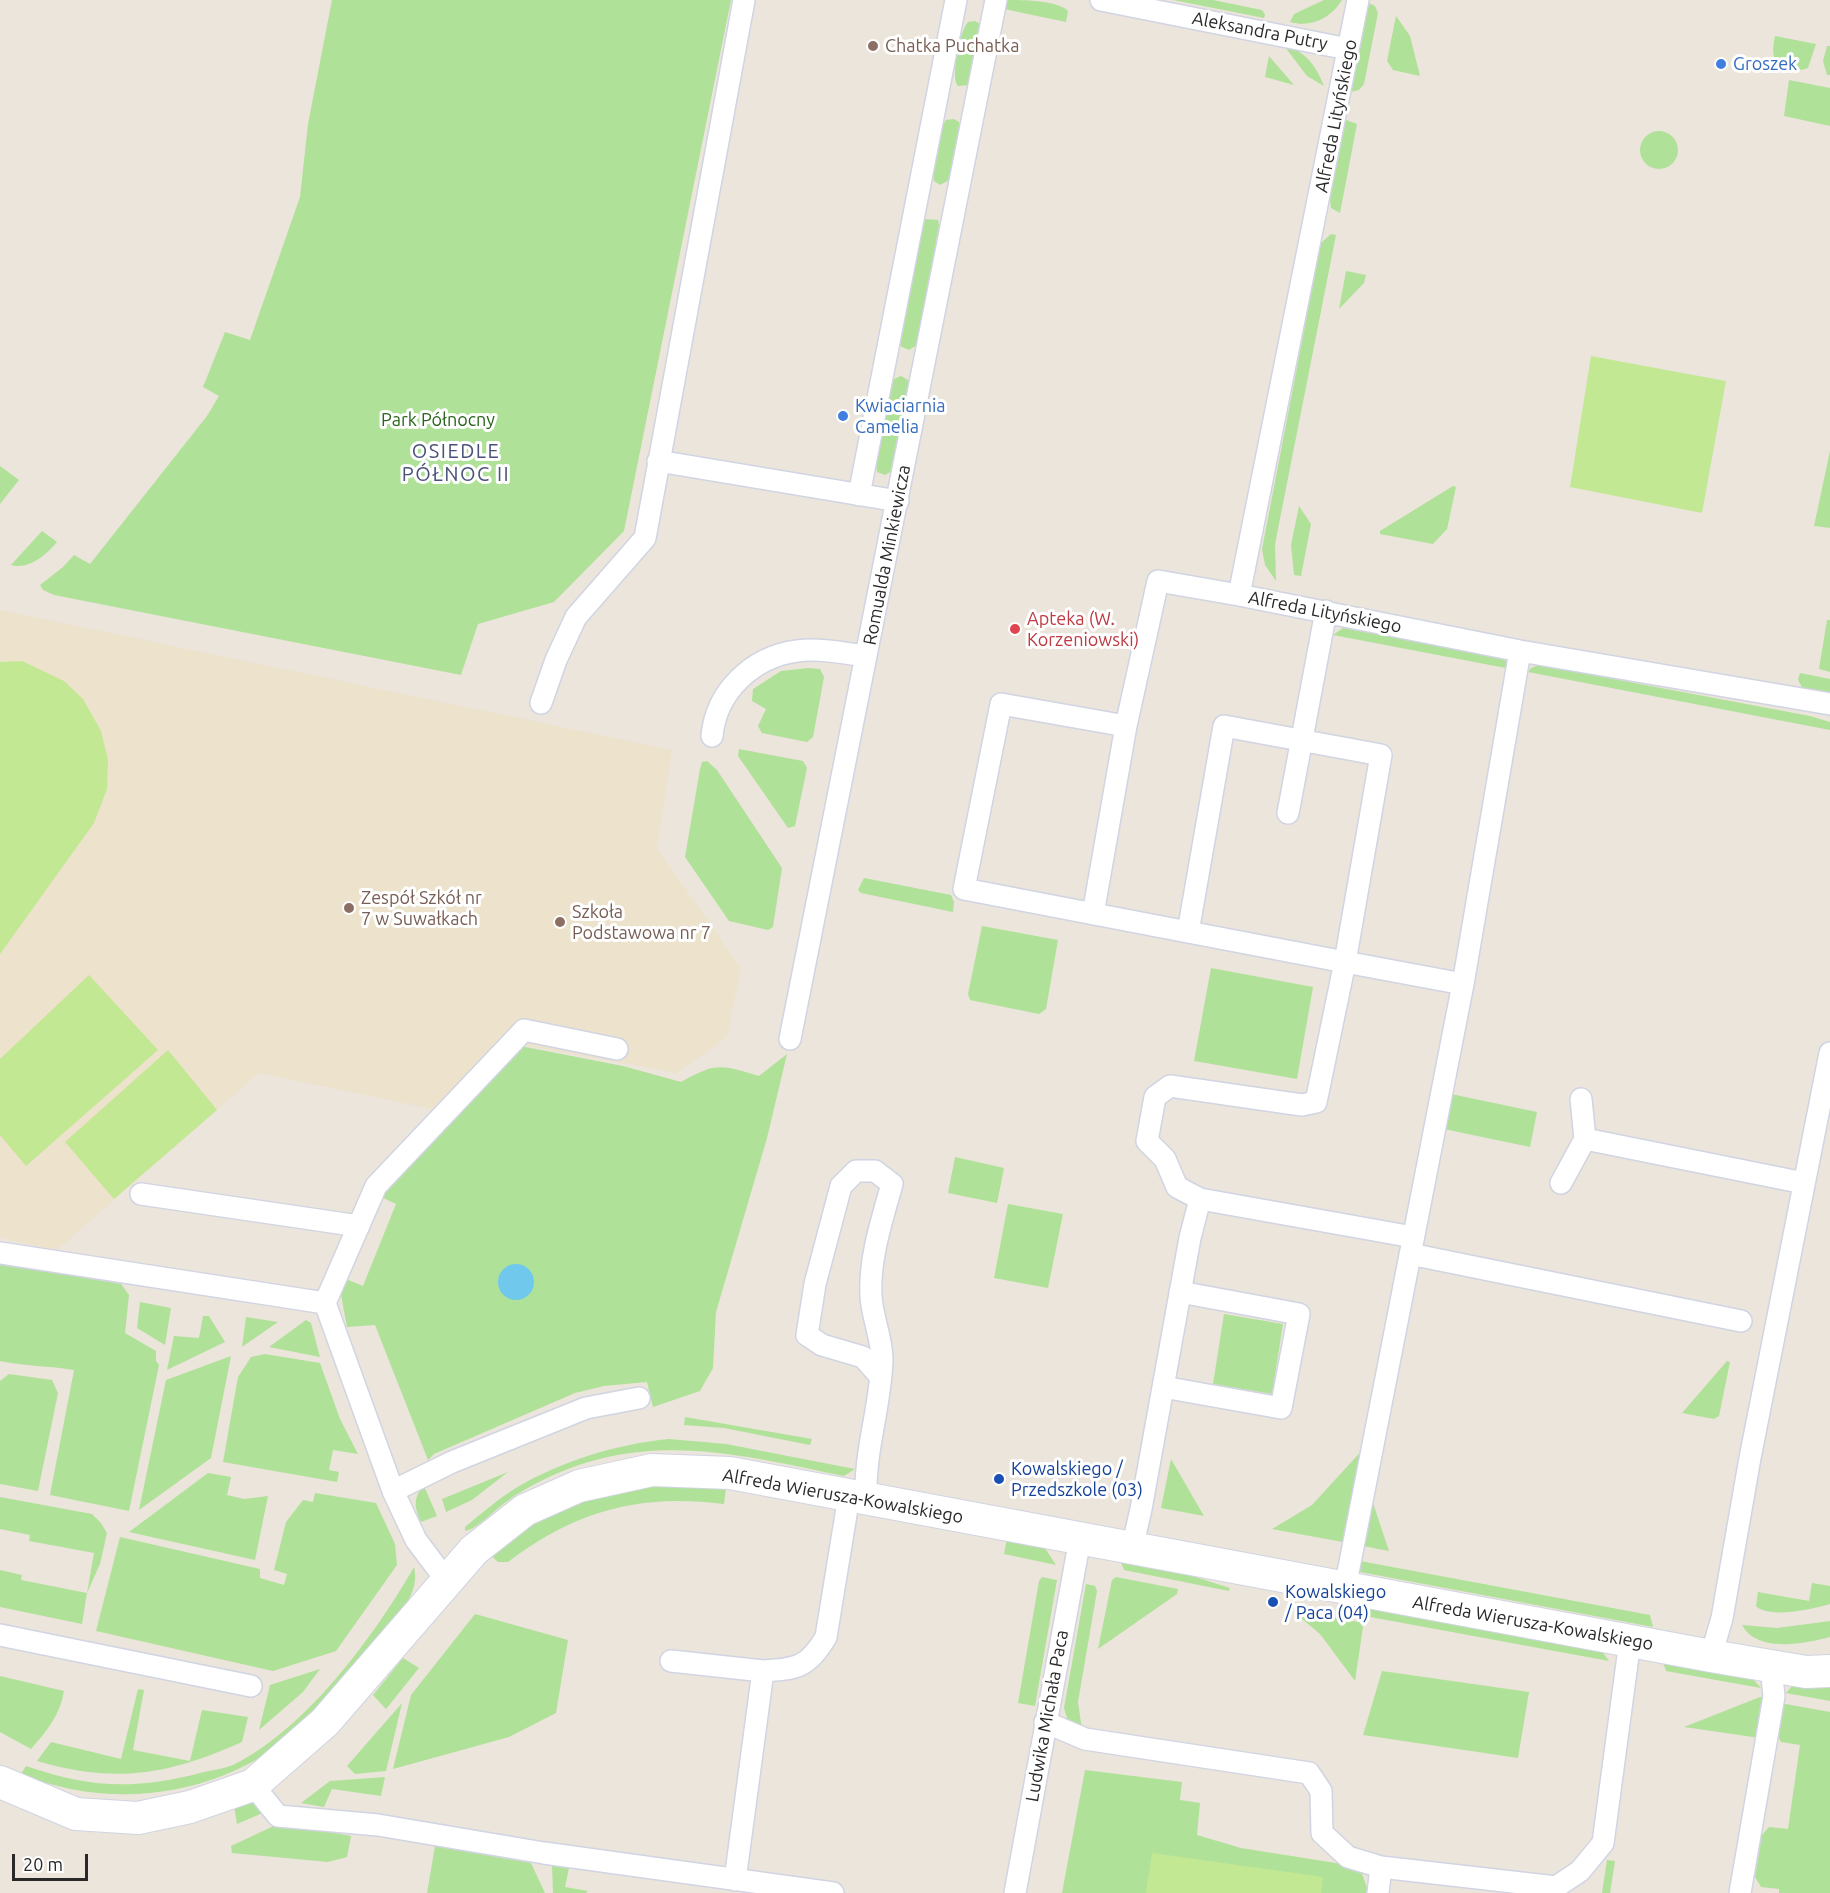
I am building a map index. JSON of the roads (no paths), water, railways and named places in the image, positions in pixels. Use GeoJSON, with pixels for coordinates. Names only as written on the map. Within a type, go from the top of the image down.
{"type":"FeatureCollection","features":[{"type":"Feature","properties":{"kind":"street"},"geometry":{"type":"LineString","coordinates":[[541,703],[556,660],[576,617],[645,538],[744,0]]}},
{"type":"Feature","properties":{"kind":"street"},"geometry":{"type":"LineString","coordinates":[[859,495],[956,0]]}},
{"type":"Feature","properties":{"kind":"street","name":"Romualda Minkiewicza"},"geometry":{"type":"LineString","coordinates":[[790,1038],[996,0]]}},
{"type":"Feature","properties":{"kind":"street","name":"Aleksandra Putry"},"geometry":{"type":"LineString","coordinates":[[1101,0],[1158,5],[1348,49]]}},
{"type":"Feature","properties":{"kind":"street","name":"Alfreda Lityńskiego"},"geometry":{"type":"LineString","coordinates":[[1358,0],[1239,595],[1520,651],[1830,704]]}},
{"type":"Feature","properties":{"kind":"street"},"geometry":{"type":"LineString","coordinates":[[658,461],[897,501]]}},
{"type":"Feature","properties":{"kind":"street"},"geometry":{"type":"LineString","coordinates":[[1093,914],[1126,726],[1158,581],[1239,595]]}},
{"type":"Feature","properties":{"kind":"street"},"geometry":{"type":"LineString","coordinates":[[1288,813],[1326,611]]}},
{"type":"Feature","properties":{"kind":"street"},"geometry":{"type":"LineString","coordinates":[[712,736],[713,721],[721,701],[732,686],[757,666],[796,651],[822,650],[866,656]]}},
{"type":"Feature","properties":{"kind":"street"},"geometry":{"type":"LineString","coordinates":[[1345,1588],[1463,984],[1520,651]]}},
{"type":"Feature","properties":{"kind":"street"},"geometry":{"type":"LineString","coordinates":[[1126,726],[1001,704],[964,889],[1463,984]]}},
{"type":"Feature","properties":{"kind":"street"},"geometry":{"type":"LineString","coordinates":[[1188,932],[1224,726],[1381,755],[1345,962],[1316,1102],[1302,1105],[1170,1086],[1155,1097],[1147,1140],[1165,1159],[1177,1187],[1200,1199],[1741,1321]]}},
{"type":"Feature","properties":{"kind":"street"},"geometry":{"type":"LineString","coordinates":[[446,1580],[416,1540],[393,1491],[325,1303],[376,1186],[524,1030],[617,1049]]}},
{"type":"Feature","properties":{"kind":"street"},"geometry":{"type":"LineString","coordinates":[[1711,1656],[1722,1618],[1750,1458],[1830,1053]]}},
{"type":"Feature","properties":{"kind":"street"},"geometry":{"type":"LineString","coordinates":[[1561,1183],[1585,1139],[1581,1099]]}},
{"type":"Feature","properties":{"kind":"street"},"geometry":{"type":"LineString","coordinates":[[1585,1139],[1804,1183]]}},
{"type":"Feature","properties":{"kind":"street"},"geometry":{"type":"LineString","coordinates":[[671,1661],[763,1671],[794,1669],[815,1657],[826,1637],[857,1497],[865,1471],[882,1358],[871,1296],[874,1247],[892,1184],[875,1171],[856,1171],[841,1186],[815,1284],[807,1335],[822,1345],[863,1357],[879,1375]]}},
{"type":"Feature","properties":{"kind":"street"},"geometry":{"type":"LineString","coordinates":[[141,1194],[359,1226]]}},
{"type":"Feature","properties":{"kind":"street"},"geometry":{"type":"LineString","coordinates":[[1132,1549],[1180,1292],[1200,1199]]}},
{"type":"Feature","properties":{"kind":"street"},"geometry":{"type":"LineString","coordinates":[[0,1253],[325,1303]]}},
{"type":"Feature","properties":{"kind":"street"},"geometry":{"type":"LineString","coordinates":[[1163,1387],[1281,1408],[1299,1314],[1180,1292]]}},
{"type":"Feature","properties":{"kind":"street"},"geometry":{"type":"LineString","coordinates":[[393,1491],[452,1462],[586,1408],[639,1398]]}},
{"type":"Feature","properties":{"kind":"street","name":"Alfreda Wierusza-Kowalskiego"},"geometry":{"type":"LineString","coordinates":[[0,1782],[76,1814],[138,1818],[190,1808],[253,1785],[284,1761],[324,1722],[474,1550],[525,1510],[579,1486],[652,1470],[730,1473],[1711,1656],[1806,1672],[1830,1671]]}},
{"type":"Feature","properties":{"kind":"street","name":"Ludwika Michała Paca"},"geometry":{"type":"LineString","coordinates":[[1015,1893],[1080,1539]]}},
{"type":"Feature","properties":{"kind":"street"},"geometry":{"type":"LineString","coordinates":[[0,1635],[250,1686]]}},
{"type":"Feature","properties":{"kind":"street"},"geometry":{"type":"LineString","coordinates":[[1045,1722],[1084,1739],[1309,1773],[1321,1791],[1322,1833],[1348,1857],[1381,1867],[1556,1890],[1580,1871],[1603,1843],[1630,1641]]}},
{"type":"Feature","properties":{"kind":"street","name":"Alfreda Wierusza-Kowalskiego"},"geometry":{"type":"LineString","coordinates":[[1771,1666],[1830,1649]]}},
{"type":"Feature","properties":{"kind":"street"},"geometry":{"type":"LineString","coordinates":[[1740,1893],[1774,1696],[1771,1666]]}},
{"type":"Feature","properties":{"kind":"street"},"geometry":{"type":"LineString","coordinates":[[735,1880],[763,1671]]}},
{"type":"Feature","properties":{"kind":"street"},"geometry":{"type":"LineString","coordinates":[[253,1785],[278,1816],[378,1825],[544,1853],[833,1893]]}},
{"type":"Feature","properties":{"kind":"street"},"geometry":{"type":"LineString","coordinates":[[1378,1893],[1381,1867]]}},
{"type":"Feature","properties":{"kind":"water"},"geometry":{"type":"Polygon","coordinates":[[[516,1264],[529,1269],[534,1282],[529,1295],[516,1300],[503,1295],[498,1282],[503,1269],[516,1264]]]}},
{"type":"Feature","properties":{"kind":"place","name":"Chatka Puchatka"},"geometry":{"type":"Point","coordinates":[873,46]}},
{"type":"Feature","properties":{"kind":"place","name":"Groszek"},"geometry":{"type":"Point","coordinates":[1721,64]}},
{"type":"Feature","properties":{"kind":"place","name":"Kwiaciarnia Camelia"},"geometry":{"type":"Point","coordinates":[843,416]}},
{"type":"Feature","properties":{"kind":"place","name":"Apteka (W. Korzeniowski)"},"geometry":{"type":"Point","coordinates":[1015,629]}},
{"type":"Feature","properties":{"kind":"place","name":"Zespół Szkół nr 7 w Suwałkach"},"geometry":{"type":"Point","coordinates":[349,908]}},
{"type":"Feature","properties":{"kind":"place","name":"Szkoła Podstawowa nr 7"},"geometry":{"type":"Point","coordinates":[560,922]}},
{"type":"Feature","properties":{"kind":"place","name":"Kowalskiego / Przedszkole (03)"},"geometry":{"type":"Point","coordinates":[999,1479]}},
{"type":"Feature","properties":{"kind":"place","name":"Kowalskiego / Paca (04)"},"geometry":{"type":"Point","coordinates":[1273,1602]}},
{"type":"Feature","properties":{"kind":"district","name":"OSIEDLE PÓŁNOC II"},"geometry":{"type":"Point","coordinates":[456,462]}},
{"type":"Feature","properties":{"kind":"park label","name":"Park Północny"},"geometry":{"type":"Point","coordinates":[438,420]}}]}
